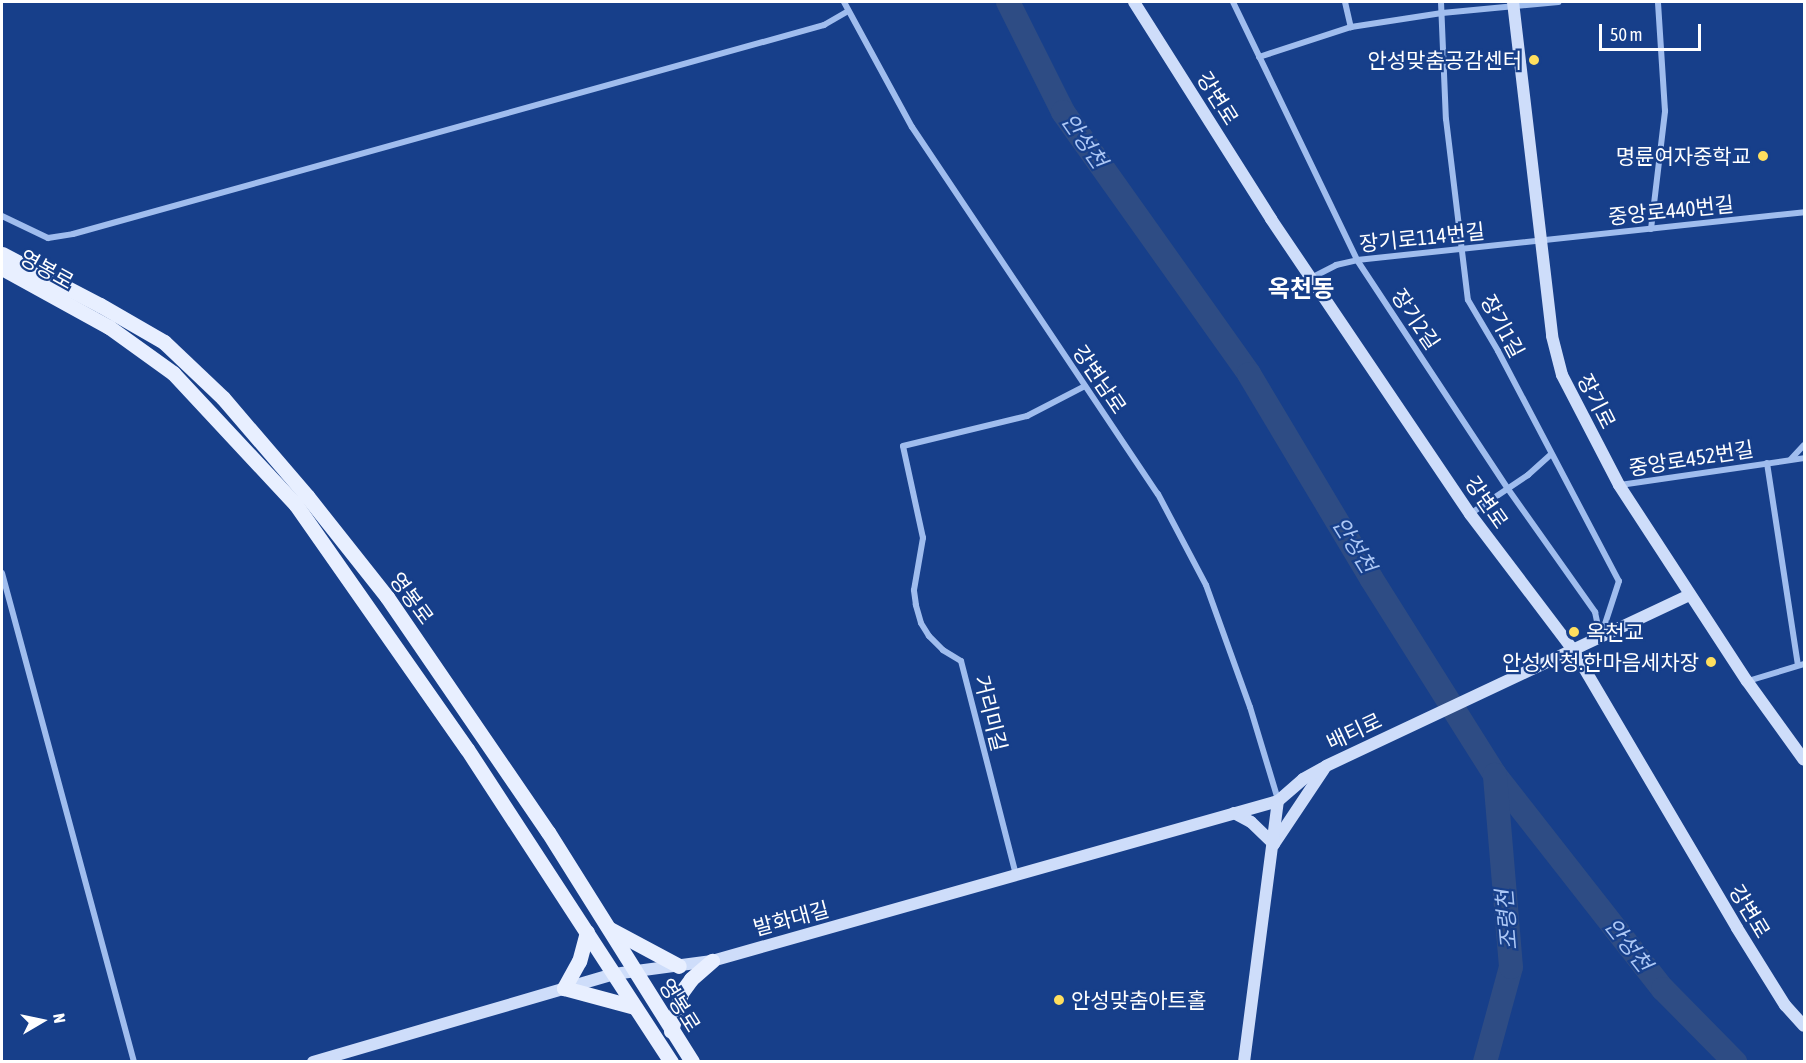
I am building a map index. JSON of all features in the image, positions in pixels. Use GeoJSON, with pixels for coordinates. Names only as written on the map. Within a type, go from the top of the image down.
{"type":"FeatureCollection","features":[{"type":"Feature","properties":{"kind":"main road","name":"영봉로"},"geometry":{"type":"LineString","coordinates":[[2,254],[100,305],[164,342],[223,398],[307,496],[387,597],[548,832],[692,1062]]}},
{"type":"Feature","properties":{"kind":"main road","name":"영봉로"},"geometry":{"type":"LineString","coordinates":[[2,268],[109,327],[173,373],[231,432],[296,505],[394,642],[671,1062]]}},
{"type":"Feature","properties":{"kind":"main road"},"geometry":{"type":"LineString","coordinates":[[608,929],[679,966]]}},
{"type":"Feature","properties":{"kind":"main road"},"geometry":{"type":"LineString","coordinates":[[586,932],[579,961],[564,988],[635,1007]]}},
{"type":"Feature","properties":{"kind":"main road"},"geometry":{"type":"LineString","coordinates":[[671,1031],[681,993],[691,979],[712,961]]}},
{"type":"Feature","properties":{"kind":"street","name":"강변남로"},"geometry":{"type":"LineString","coordinates":[[844,2],[912,127],[1158,494],[1206,585],[1250,707],[1278,801]]}},
{"type":"Feature","properties":{"kind":"street","name":"강변로"},"geometry":{"type":"LineString","coordinates":[[1134,2],[1311,278],[1470,514],[1569,653],[1785,1005],[1804,1026]]}},
{"type":"Feature","properties":{"kind":"street","name":"장기2길"},"geometry":{"type":"LineString","coordinates":[[1233,2],[1357,260],[1508,489],[1595,612],[1600,637]]}},
{"type":"Feature","properties":{"kind":"street"},"geometry":{"type":"LineString","coordinates":[[1345,2],[1352,27]]}},
{"type":"Feature","properties":{"kind":"street","name":"장기1길"},"geometry":{"type":"LineString","coordinates":[[1441,2],[1446,118],[1468,300],[1498,351],[1619,581],[1600,637]]}},
{"type":"Feature","properties":{"kind":"street"},"geometry":{"type":"LineString","coordinates":[[1258,57],[1352,27],[1442,12],[1513,4],[1558,2]]}},
{"type":"Feature","properties":{"kind":"street"},"geometry":{"type":"LineString","coordinates":[[1651,229],[1665,111],[1658,2]]}},
{"type":"Feature","properties":{"kind":"street","name":"장기로"},"geometry":{"type":"LineString","coordinates":[[1513,4],[1552,336],[1562,375],[1619,485],[1747,681],[1804,760]]}},
{"type":"Feature","properties":{"kind":"street"},"geometry":{"type":"LineString","coordinates":[[2,216],[48,238],[73,234],[824,25],[848,11]]}},
{"type":"Feature","properties":{"kind":"street","name":"중앙로440번길"},"geometry":{"type":"LineString","coordinates":[[1541,242],[1804,212]]}},
{"type":"Feature","properties":{"kind":"street","name":"장기로114번길"},"geometry":{"type":"LineString","coordinates":[[1311,278],[1336,266],[1357,260],[1541,242]]}},
{"type":"Feature","properties":{"kind":"street","name":"거리미길"},"geometry":{"type":"LineString","coordinates":[[1016,875],[961,661],[943,650],[929,636],[921,623],[914,590],[922,538],[903,446],[1027,416],[1085,386]]}},
{"type":"Feature","properties":{"kind":"street"},"geometry":{"type":"LineString","coordinates":[[1791,459],[1804,445]]}},
{"type":"Feature","properties":{"kind":"street"},"geometry":{"type":"LineString","coordinates":[[1470,514],[1508,489],[1551,454]]}},
{"type":"Feature","properties":{"kind":"street","name":"중앙로452번길"},"geometry":{"type":"LineString","coordinates":[[1619,485],[1804,458]]}},
{"type":"Feature","properties":{"kind":"street","name":"중앙로452번길"},"geometry":{"type":"LineString","coordinates":[[1767,463],[1801,665]]}},
{"type":"Feature","properties":{"kind":"street"},"geometry":{"type":"LineString","coordinates":[[2,573],[134,1062]]}},
{"type":"Feature","properties":{"kind":"street","name":"배티로"},"geometry":{"type":"LineString","coordinates":[[1278,801],[1303,779],[1326,766],[1690,595]]}},
{"type":"Feature","properties":{"kind":"street"},"geometry":{"type":"LineString","coordinates":[[1747,681],[1801,665]]}},
{"type":"Feature","properties":{"kind":"street"},"geometry":{"type":"LineString","coordinates":[[1274,844],[1326,766]]}},
{"type":"Feature","properties":{"kind":"street"},"geometry":{"type":"LineString","coordinates":[[1244,1062],[1278,801]]}},
{"type":"Feature","properties":{"kind":"street","name":"발화대길"},"geometry":{"type":"LineString","coordinates":[[313,1062],[614,974],[712,961],[1278,801]]}},
{"type":"Feature","properties":{"kind":"street"},"geometry":{"type":"LineString","coordinates":[[1234,813],[1251,822],[1274,844]]}},
{"type":"Feature","properties":{"kind":"waterway","name":"안성천"},"geometry":{"type":"LineString","coordinates":[[1008,2],[1063,112],[1249,374],[1371,578],[1495,775],[1663,989],[1735,1062]]}},
{"type":"Feature","properties":{"kind":"waterway","name":"조령천"},"geometry":{"type":"LineString","coordinates":[[1485,1062],[1511,967],[1495,775]]}},
{"type":"Feature","properties":{"kind":"place","name":"안성맞춤공감센터"},"geometry":{"type":"Point","coordinates":[1534,60]}},
{"type":"Feature","properties":{"kind":"place","name":"명륜여자중학교"},"geometry":{"type":"Point","coordinates":[1763,156]}},
{"type":"Feature","properties":{"kind":"place","name":"옥천교"},"geometry":{"type":"Point","coordinates":[1574,632]}},
{"type":"Feature","properties":{"kind":"place","name":"안성시청.한마음세차장"},"geometry":{"type":"Point","coordinates":[1711,662]}},
{"type":"Feature","properties":{"kind":"place","name":"안성맞춤아트홀"},"geometry":{"type":"Point","coordinates":[1059,1000]}},
{"type":"Feature","properties":{"kind":"district","name":"옥천동"},"geometry":{"type":"Point","coordinates":[1301,289]}}]}
